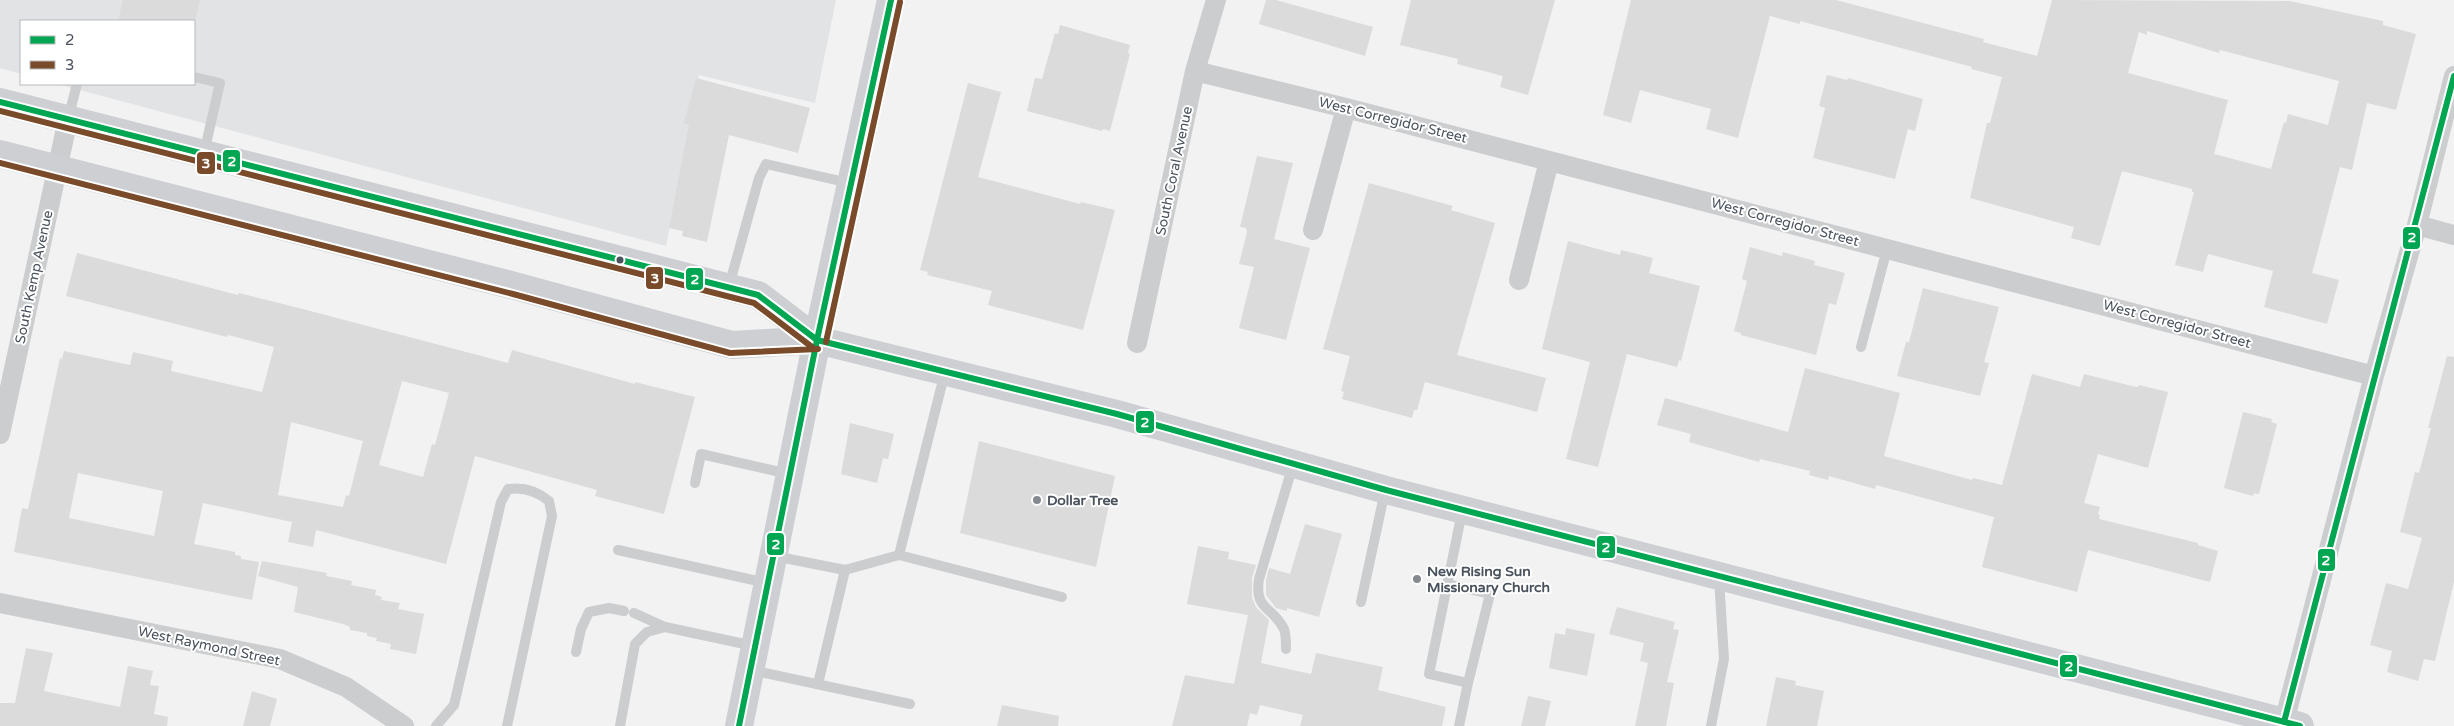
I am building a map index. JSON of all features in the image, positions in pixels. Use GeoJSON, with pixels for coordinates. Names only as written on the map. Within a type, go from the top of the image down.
{"type":"FeatureCollection","features":[{"type":"Feature","properties":{"kind":"main road"},"geometry":{"type":"LineString","coordinates":[[739,726],[817,340],[891,0]]}},
{"type":"Feature","properties":{"kind":"main road"},"geometry":{"type":"LineString","coordinates":[[0,102],[758,295],[817,340]]}},
{"type":"Feature","properties":{"kind":"main road"},"geometry":{"type":"LineString","coordinates":[[0,154],[515,286],[732,345],[817,340],[945,371],[1117,414],[1386,490],[1718,574],[2289,725]]}},
{"type":"Feature","properties":{"kind":"street","name":"South Coral Avenue"},"geometry":{"type":"LineString","coordinates":[[1137,343],[1196,71],[1216,0]]}},
{"type":"Feature","properties":{"kind":"street","name":"West Corregidor Street"},"geometry":{"type":"LineString","coordinates":[[1196,71],[1346,108],[2374,376]]}},
{"type":"Feature","properties":{"kind":"street"},"geometry":{"type":"LineString","coordinates":[[2289,725],[2374,376],[2417,225],[2454,76]]}},
{"type":"Feature","properties":{"kind":"street"},"geometry":{"type":"LineString","coordinates":[[1313,230],[1346,108]]}},
{"type":"Feature","properties":{"kind":"street","name":"South Kemp Avenue"},"geometry":{"type":"LineString","coordinates":[[0,434],[68,120]]}},
{"type":"Feature","properties":{"kind":"street"},"geometry":{"type":"LineString","coordinates":[[1519,280],[1548,161]]}},
{"type":"Feature","properties":{"kind":"street"},"geometry":{"type":"LineString","coordinates":[[2417,225],[2454,235]]}},
{"type":"Feature","properties":{"kind":"street","name":"West Raymond Street"},"geometry":{"type":"LineString","coordinates":[[0,603],[280,659],[346,687],[404,726]]}},
{"type":"Feature","properties":{"kind":"lane"},"geometry":{"type":"LineString","coordinates":[[195,77],[220,84],[204,154]]}},
{"type":"Feature","properties":{"kind":"lane"},"geometry":{"type":"LineString","coordinates":[[68,120],[77,85]]}},
{"type":"Feature","properties":{"kind":"lane"},"geometry":{"type":"LineString","coordinates":[[729,288],[759,178],[766,164],[851,184]]}},
{"type":"Feature","properties":{"kind":"lane"},"geometry":{"type":"LineString","coordinates":[[1861,347],[1888,249]]}},
{"type":"Feature","properties":{"kind":"lane"},"geometry":{"type":"LineString","coordinates":[[899,556],[945,371]]}},
{"type":"Feature","properties":{"kind":"lane"},"geometry":{"type":"LineString","coordinates":[[695,483],[701,454],[790,474]]}},
{"type":"Feature","properties":{"kind":"lane"},"geometry":{"type":"LineString","coordinates":[[1286,649],[1284,630],[1263,605],[1257,593],[1259,579],[1293,464]]}},
{"type":"Feature","properties":{"kind":"lane"},"geometry":{"type":"LineString","coordinates":[[436,726],[454,705],[499,511],[508,490],[520,488],[541,494],[549,501],[552,516],[508,726]]}},
{"type":"Feature","properties":{"kind":"lane"},"geometry":{"type":"LineString","coordinates":[[1361,602],[1386,490]]}},
{"type":"Feature","properties":{"kind":"lane"},"geometry":{"type":"LineString","coordinates":[[1463,508],[1429,674],[1468,684]]}},
{"type":"Feature","properties":{"kind":"lane"},"geometry":{"type":"LineString","coordinates":[[618,550],[768,583]]}},
{"type":"Feature","properties":{"kind":"lane"},"geometry":{"type":"LineString","coordinates":[[773,556],[845,570],[899,556],[1062,597]]}},
{"type":"Feature","properties":{"kind":"lane"},"geometry":{"type":"LineString","coordinates":[[818,684],[845,570]]}},
{"type":"Feature","properties":{"kind":"lane"},"geometry":{"type":"LineString","coordinates":[[1711,726],[1724,659],[1718,574]]}},
{"type":"Feature","properties":{"kind":"lane"},"geometry":{"type":"LineString","coordinates":[[1447,584],[1490,594],[1458,726]]}},
{"type":"Feature","properties":{"kind":"lane"},"geometry":{"type":"LineString","coordinates":[[576,652],[581,629],[589,612],[609,608],[629,612],[818,684],[910,704]]}},
{"type":"Feature","properties":{"kind":"lane"},"geometry":{"type":"LineString","coordinates":[[620,726],[635,644],[648,632],[665,627]]}},
{"type":"Feature","properties":{"kind":"shaded area"},"geometry":{"type":"Polygon","coordinates":[[[0,0],[836,0],[815,103],[699,75],[666,246],[61,85],[195,85],[195,20],[20,20],[20,74],[0,68],[0,0]]]}},
{"type":"Feature","properties":{"kind":"building"},"geometry":{"type":"Polygon","coordinates":[[[123,0],[200,0],[195,21],[118,20],[123,0]]]}},
{"type":"Feature","properties":{"kind":"building"},"geometry":{"type":"Polygon","coordinates":[[[1266,0],[1276,0],[1373,27],[1365,56],[1259,24],[1266,0]]]}},
{"type":"Feature","properties":{"kind":"building"},"geometry":{"type":"Polygon","coordinates":[[[1411,0],[1555,0],[1528,95],[1500,87],[1503,76],[1457,64],[1458,59],[1400,45],[1411,0]]]}},
{"type":"Feature","properties":{"kind":"building"},"geometry":{"type":"Polygon","coordinates":[[[1631,0],[1836,0],[1984,39],[1983,42],[2037,56],[2052,0],[2290,1],[2383,21],[2383,25],[2416,34],[2396,110],[2367,103],[2352,170],[2340,167],[2312,273],[2339,280],[2327,324],[2264,307],[2273,271],[2208,254],[2203,272],[2175,265],[2194,192],[2192,192],[2192,189],[2122,171],[2100,246],[2071,238],[2074,227],[1970,198],[1987,123],[1990,123],[2002,77],[1971,69],[1972,67],[1800,21],[1800,24],[1770,16],[1738,138],[1706,129],[1711,109],[1640,90],[1631,123],[1603,115],[1631,0]],[[2147,31],[2147,35],[2139,32],[2128,73],[2228,100],[2214,154],[2271,169],[2288,114],[2328,125],[2339,81],[2220,50],[2219,53],[2147,31]]]}},
{"type":"Feature","properties":{"kind":"building"},"geometry":{"type":"Polygon","coordinates":[[[1060,25],[1130,45],[1128,53],[1130,54],[1110,131],[1103,129],[1102,131],[1027,111],[1035,78],[1042,79],[1055,33],[1058,34],[1060,25]]]}},
{"type":"Feature","properties":{"kind":"building"},"geometry":{"type":"Polygon","coordinates":[[[1827,75],[1847,80],[1848,78],[1923,99],[1915,131],[1908,129],[1895,179],[1813,158],[1825,108],[1819,106],[1827,75]]]}},
{"type":"Feature","properties":{"kind":"building"},"geometry":{"type":"Polygon","coordinates":[[[696,78],[810,108],[798,153],[729,135],[707,242],[682,236],[683,231],[669,228],[689,124],[684,123],[696,78]]]}},
{"type":"Feature","properties":{"kind":"building"},"geometry":{"type":"Polygon","coordinates":[[[968,83],[1001,92],[978,177],[1080,204],[1081,202],[1115,210],[1083,330],[988,305],[992,291],[927,275],[928,272],[920,270],[968,83]]]}},
{"type":"Feature","properties":{"kind":"building"},"geometry":{"type":"Polygon","coordinates":[[[1257,156],[1293,163],[1274,239],[1310,248],[1286,340],[1239,328],[1254,267],[1239,264],[1247,232],[1246,228],[1240,227],[1257,156]]]}},
{"type":"Feature","properties":{"kind":"building"},"geometry":{"type":"Polygon","coordinates":[[[1369,183],[1453,206],[1451,210],[1495,223],[1457,355],[1546,378],[1537,412],[1425,382],[1417,410],[1414,410],[1412,418],[1342,399],[1344,392],[1341,391],[1350,356],[1323,349],[1369,183]]]}},
{"type":"Feature","properties":{"kind":"building"},"geometry":{"type":"Polygon","coordinates":[[[1568,241],[1620,255],[1621,250],[1653,258],[1649,273],[1700,286],[1681,361],[1679,360],[1677,367],[1627,354],[1598,467],[1566,459],[1590,362],[1542,349],[1568,241]]]}},
{"type":"Feature","properties":{"kind":"building"},"geometry":{"type":"Polygon","coordinates":[[[1750,247],[1782,256],[1783,252],[1815,261],[1814,265],[1845,273],[1836,305],[1829,303],[1816,355],[1741,335],[1741,333],[1734,331],[1747,281],[1742,279],[1750,247]]]}},
{"type":"Feature","properties":{"kind":"building"},"geometry":{"type":"Polygon","coordinates":[[[77,253],[238,295],[239,293],[299,308],[508,363],[512,350],[635,384],[635,382],[695,397],[664,514],[595,496],[597,490],[475,456],[446,564],[316,530],[313,547],[288,542],[292,522],[203,503],[194,544],[235,552],[235,555],[241,556],[241,559],[259,562],[252,600],[14,552],[22,508],[28,509],[60,358],[62,359],[64,351],[130,365],[133,352],[173,361],[171,371],[262,392],[274,347],[66,296],[77,253]],[[402,381],[379,465],[423,477],[432,444],[435,445],[449,393],[402,381]],[[291,422],[278,495],[343,507],[346,495],[349,496],[363,441],[291,422]],[[78,473],[69,518],[154,536],[163,491],[78,473]]]}},
{"type":"Feature","properties":{"kind":"building"},"geometry":{"type":"Polygon","coordinates":[[[1923,288],[1999,307],[1984,362],[1989,363],[1980,396],[1897,376],[1906,342],[1909,342],[1923,288]]]}},
{"type":"Feature","properties":{"kind":"building"},"geometry":{"type":"Polygon","coordinates":[[[2447,356],[2454,357],[2454,582],[2435,661],[2424,659],[2418,681],[2387,672],[2392,651],[2370,645],[2386,583],[2408,589],[2422,538],[2400,532],[2415,472],[2419,473],[2431,428],[2428,428],[2447,356]]]}},
{"type":"Feature","properties":{"kind":"building"},"geometry":{"type":"Polygon","coordinates":[[[1805,368],[1900,393],[1884,456],[1972,480],[1973,478],[2002,485],[2032,374],[2080,387],[2084,374],[2132,386],[2138,387],[2139,385],[2168,392],[2148,468],[2098,454],[2084,503],[2100,507],[2099,519],[2198,543],[2198,545],[2218,551],[2210,582],[2088,550],[2077,592],[1982,567],[1994,517],[1876,485],[1875,489],[1829,476],[1828,480],[1809,475],[1810,471],[1760,459],[1759,462],[1689,442],[1691,434],[1657,425],[1665,398],[1788,432],[1805,368]]]}},
{"type":"Feature","properties":{"kind":"building"},"geometry":{"type":"Polygon","coordinates":[[[2243,412],[2272,419],[2271,422],[2277,424],[2259,494],[2254,493],[2253,496],[2224,488],[2243,412]]]}},
{"type":"Feature","properties":{"kind":"building"},"geometry":{"type":"Polygon","coordinates":[[[850,423],[894,434],[888,459],[883,458],[877,483],[841,474],[850,423]]]}},
{"type":"Feature","properties":{"kind":"building"},"geometry":{"type":"Polygon","coordinates":[[[979,441],[1115,476],[1096,567],[960,533],[979,441]]]}},
{"type":"Feature","properties":{"kind":"building"},"geometry":{"type":"Polygon","coordinates":[[[1305,524],[1342,534],[1319,617],[1287,608],[1287,611],[1276,608],[1266,595],[1266,580],[1269,568],[1290,574],[1305,524]]]}},
{"type":"Feature","properties":{"kind":"building"},"geometry":{"type":"Polygon","coordinates":[[[1198,546],[1229,552],[1228,559],[1256,565],[1252,578],[1252,598],[1256,607],[1269,620],[1261,663],[1311,674],[1316,653],[1383,667],[1378,690],[1446,707],[1442,726],[1300,726],[1303,715],[1260,705],[1257,715],[1250,713],[1247,726],[1172,726],[1185,675],[1234,684],[1248,615],[1187,604],[1198,546]]]}},
{"type":"Feature","properties":{"kind":"building"},"geometry":{"type":"Polygon","coordinates":[[[262,561],[327,573],[326,576],[352,581],[351,585],[376,590],[375,595],[382,597],[381,600],[400,603],[398,609],[424,614],[416,654],[390,649],[391,644],[376,641],[377,638],[367,636],[367,633],[350,630],[350,627],[343,624],[294,612],[298,587],[258,576],[262,561]]]}},
{"type":"Feature","properties":{"kind":"building"},"geometry":{"type":"Polygon","coordinates":[[[1617,607],[1675,622],[1673,629],[1679,630],[1667,682],[1674,683],[1666,726],[1635,726],[1648,663],[1640,661],[1644,643],[1609,634],[1617,607]]]}},
{"type":"Feature","properties":{"kind":"building"},"geometry":{"type":"Polygon","coordinates":[[[1566,628],[1595,634],[1587,676],[1549,668],[1555,633],[1565,635],[1566,628]]]}},
{"type":"Feature","properties":{"kind":"building"},"geometry":{"type":"Polygon","coordinates":[[[26,648],[53,653],[44,691],[120,707],[128,666],[153,671],[150,685],[159,686],[154,714],[168,717],[167,726],[0,726],[0,703],[15,703],[26,648]]]}},
{"type":"Feature","properties":{"kind":"building"},"geometry":{"type":"Polygon","coordinates":[[[1776,677],[1796,681],[1795,685],[1824,691],[1817,726],[1766,726],[1776,677]]]}},
{"type":"Feature","properties":{"kind":"building"},"geometry":{"type":"Polygon","coordinates":[[[252,691],[277,699],[270,726],[243,726],[252,691]]]}},
{"type":"Feature","properties":{"kind":"building"},"geometry":{"type":"Polygon","coordinates":[[[1528,696],[1551,701],[1545,726],[1521,726],[1528,696]]]}},
{"type":"Feature","properties":{"kind":"building"},"geometry":{"type":"Polygon","coordinates":[[[1002,705],[1059,716],[1058,726],[997,726],[1002,705]]]}},
{"type":"Feature","properties":{"kind":"transit line","name":"2"},"geometry":{"type":"LineString","coordinates":[[739,726],[817,340],[891,0]]}},
{"type":"Feature","properties":{"kind":"transit line","name":"3"},"geometry":{"type":"LineString","coordinates":[[826,342],[900,2]]}},
{"type":"Feature","properties":{"kind":"transit line","name":"2"},"geometry":{"type":"LineString","coordinates":[[2284,722],[2454,76]]}},
{"type":"Feature","properties":{"kind":"transit line","name":"2"},"geometry":{"type":"LineString","coordinates":[[0,102],[758,295],[817,340],[1117,414],[1386,490],[2300,726]]}},
{"type":"Feature","properties":{"kind":"transit line","name":"3"},"geometry":{"type":"LineString","coordinates":[[0,111],[754,303],[812,347]]}},
{"type":"Feature","properties":{"kind":"transit line","name":"3"},"geometry":{"type":"LineString","coordinates":[[0,163],[513,294],[730,353],[818,349]]}},
{"type":"Feature","properties":{"kind":"place","name":"Dollar Tree"},"geometry":{"type":"Point","coordinates":[1037,500]}},
{"type":"Feature","properties":{"kind":"place","name":"New Rising Sun Missionary Church"},"geometry":{"type":"Point","coordinates":[1417,579]}}]}
